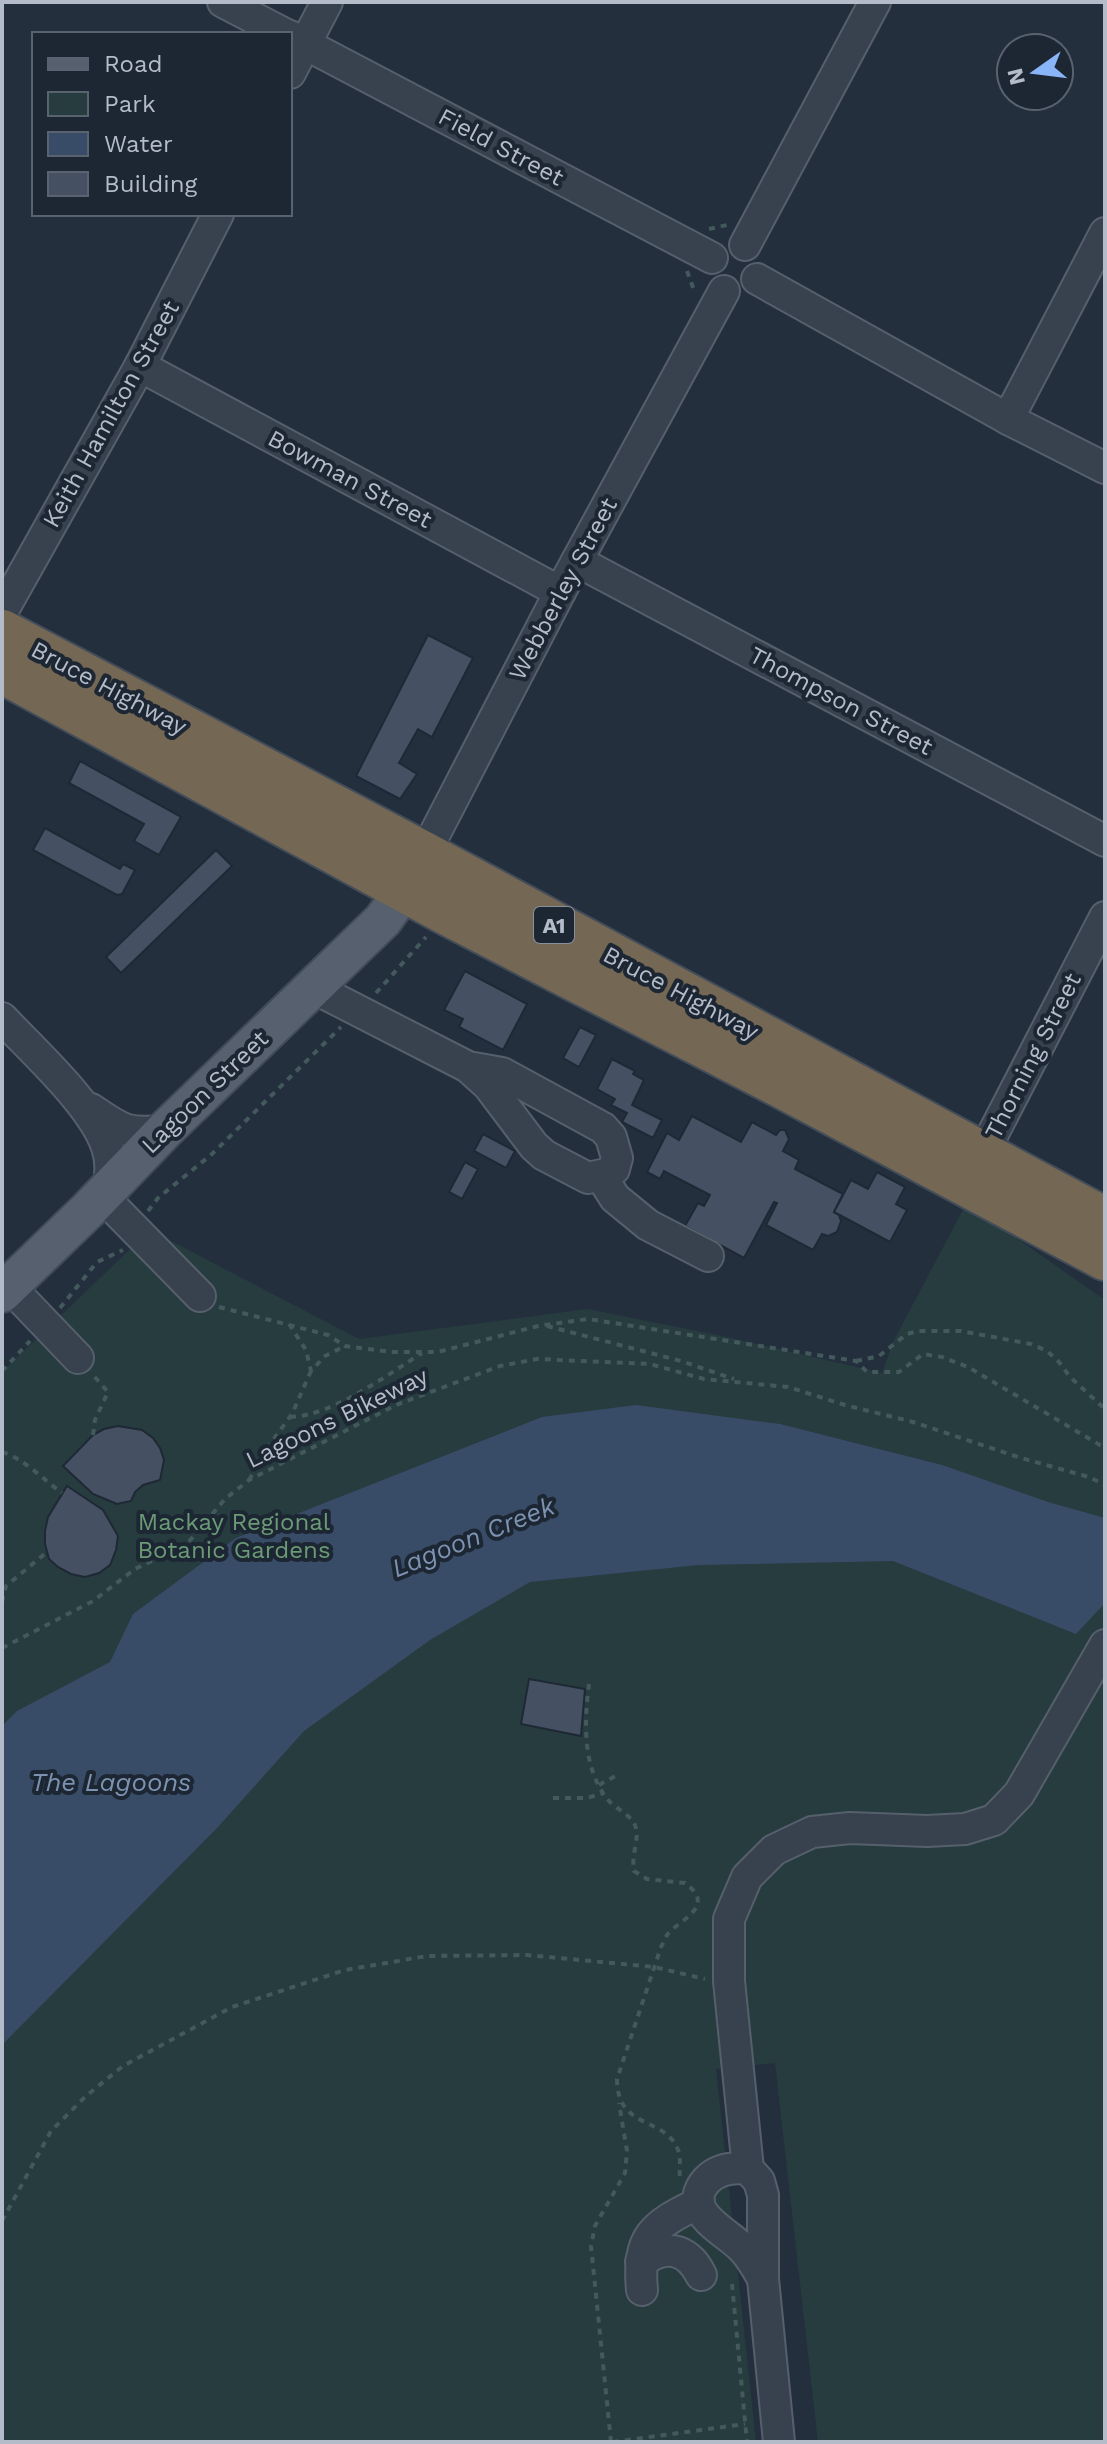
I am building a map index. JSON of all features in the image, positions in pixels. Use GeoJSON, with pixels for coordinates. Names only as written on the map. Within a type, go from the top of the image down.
{"type":"FeatureCollection","features":[{"type":"Feature","properties":{"kind":"highway","name":"Bruce Highway"},"geometry":{"type":"LineString","coordinates":[[2,632],[387,836],[445,912],[1105,1258]]}},
{"type":"Feature","properties":{"kind":"highway","name":"Bruce Highway"},"geometry":{"type":"LineString","coordinates":[[2,671],[893,1107],[1105,1220]]}},
{"type":"Feature","properties":{"kind":"main road","name":"Lagoon Street"},"geometry":{"type":"LineString","coordinates":[[5,1290],[390,912],[415,871]]}},
{"type":"Feature","properties":{"kind":"street","name":"Field Street"},"geometry":{"type":"LineString","coordinates":[[223,2],[281,32]]}},
{"type":"Feature","properties":{"kind":"street"},"geometry":{"type":"LineString","coordinates":[[293,38],[327,2]]}},
{"type":"Feature","properties":{"kind":"street"},"geometry":{"type":"LineString","coordinates":[[745,245],[872,3]]}},
{"type":"Feature","properties":{"kind":"street","name":"Field Street"},"geometry":{"type":"LineString","coordinates":[[293,38],[712,258]]}},
{"type":"Feature","properties":{"kind":"street","name":"Keith Hamilton Street"},"geometry":{"type":"LineString","coordinates":[[2,612],[140,366],[217,216]]}},
{"type":"Feature","properties":{"kind":"street"},"geometry":{"type":"LineString","coordinates":[[1008,419],[1105,233]]}},
{"type":"Feature","properties":{"kind":"street"},"geometry":{"type":"LineString","coordinates":[[728,244],[745,245],[759,263],[757,279],[747,290],[739,293],[724,291],[712,279],[712,258],[728,244]]}},
{"type":"Feature","properties":{"kind":"street"},"geometry":{"type":"LineString","coordinates":[[757,279],[1008,419],[1105,468]]}},
{"type":"Feature","properties":{"kind":"street","name":"Webberley Street"},"geometry":{"type":"LineString","coordinates":[[415,871],[560,592],[724,291]]}},
{"type":"Feature","properties":{"kind":"street","name":"Bowman Street"},"geometry":{"type":"LineString","coordinates":[[140,366],[560,592]]}},
{"type":"Feature","properties":{"kind":"street","name":"Thompson Street"},"geometry":{"type":"LineString","coordinates":[[577,561],[1105,841]]}},
{"type":"Feature","properties":{"kind":"street","name":"Thorning Street"},"geometry":{"type":"LineString","coordinates":[[983,1153],[1105,917]]}},
{"type":"Feature","properties":{"kind":"street"},"geometry":{"type":"LineString","coordinates":[[312,987],[468,1067],[488,1085],[544,1155],[588,1178],[614,1169],[617,1158],[611,1137],[603,1128],[502,1073],[468,1067]]}},
{"type":"Feature","properties":{"kind":"street"},"geometry":{"type":"LineString","coordinates":[[2,1018],[82,1104],[103,1136],[111,1163],[105,1193],[141,1236],[200,1296]]}},
{"type":"Feature","properties":{"kind":"street"},"geometry":{"type":"LineString","coordinates":[[82,1104],[121,1129],[140,1133],[165,1130]]}},
{"type":"Feature","properties":{"kind":"street"},"geometry":{"type":"LineString","coordinates":[[601,1176],[615,1198],[648,1225],[708,1256]]}},
{"type":"Feature","properties":{"kind":"street"},"geometry":{"type":"LineString","coordinates":[[5,1290],[78,1358]]}},
{"type":"Feature","properties":{"kind":"street"},"geometry":{"type":"LineString","coordinates":[[753,2280],[763,2195],[759,2181],[748,2169],[729,1981],[729,1919],[747,1877],[774,1850],[812,1832],[850,1828],[965,1829],[994,1820],[1019,1794],[1105,1645]]}},
{"type":"Feature","properties":{"kind":"street"},"geometry":{"type":"LineString","coordinates":[[713,2280],[680,2252],[671,2251],[653,2253],[642,2276],[651,2233],[663,2222],[690,2207],[702,2187],[715,2174],[732,2167],[748,2169]]}},
{"type":"Feature","properties":{"kind":"street"},"geometry":{"type":"LineString","coordinates":[[690,2207],[742,2248],[753,2280],[779,2442]]}},
{"type":"Feature","properties":{"kind":"path"},"geometry":{"type":"LineString","coordinates":[[2,1371],[97,1262],[127,1248],[141,1236],[147,1211],[158,1198],[212,1154],[358,1011],[428,935],[425,930]]}},
{"type":"Feature","properties":{"kind":"path"},"geometry":{"type":"LineString","coordinates":[[200,1296],[217,1306],[328,1335],[345,1346],[392,1352],[438,1352],[543,1325],[588,1319],[856,1361],[879,1356],[907,1334],[961,1331],[1031,1344],[1047,1351],[1105,1409]]}},
{"type":"Feature","properties":{"kind":"path"},"geometry":{"type":"LineString","coordinates":[[289,1324],[306,1350],[311,1371]]}},
{"type":"Feature","properties":{"kind":"path"},"geometry":{"type":"LineString","coordinates":[[543,1325],[681,1361],[744,1383]]}},
{"type":"Feature","properties":{"kind":"path"},"geometry":{"type":"LineString","coordinates":[[249,1480],[290,1417],[311,1371],[325,1356],[345,1346]]}},
{"type":"Feature","properties":{"kind":"path"},"geometry":{"type":"LineString","coordinates":[[290,1417],[305,1417],[326,1410],[425,1352]]}},
{"type":"Feature","properties":{"kind":"path"},"geometry":{"type":"LineString","coordinates":[[856,1361],[867,1372],[899,1372],[923,1354],[942,1357],[968,1367],[1105,1448]]}},
{"type":"Feature","properties":{"kind":"path"},"geometry":{"type":"LineString","coordinates":[[78,1358],[108,1392],[95,1420],[93,1435]]}},
{"type":"Feature","properties":{"kind":"path","name":"Lagoons Bikeway"},"geometry":{"type":"LineString","coordinates":[[2,1648],[93,1601],[135,1569],[187,1544],[225,1499],[249,1480],[396,1405],[500,1366],[537,1359],[650,1364],[704,1379],[788,1387],[913,1422],[1089,1477],[1105,1485]]}},
{"type":"Feature","properties":{"kind":"path"},"geometry":{"type":"LineString","coordinates":[[2,1452],[18,1458],[62,1493]]}},
{"type":"Feature","properties":{"kind":"path"},"geometry":{"type":"LineString","coordinates":[[2,1602],[4,1587],[47,1552]]}},
{"type":"Feature","properties":{"kind":"path"},"geometry":{"type":"LineString","coordinates":[[589,1684],[586,1703],[588,1755],[604,1793],[636,1829],[632,1861],[634,1871],[647,1879],[685,1883],[696,1894],[697,1904],[692,1914],[667,1935],[617,2079],[627,2151],[625,2173],[595,2226],[591,2246],[612,2442],[745,2424]]}},
{"type":"Feature","properties":{"kind":"path"},"geometry":{"type":"LineString","coordinates":[[599,1785],[619,1774]]}},
{"type":"Feature","properties":{"kind":"path"},"geometry":{"type":"LineString","coordinates":[[553,1798],[587,1798],[604,1793]]}},
{"type":"Feature","properties":{"kind":"path"},"geometry":{"type":"LineString","coordinates":[[2,2221],[51,2131],[86,2096],[123,2066],[232,2007],[345,1970],[427,1956],[527,1955],[654,1967],[716,1982],[729,1981]]}},
{"type":"Feature","properties":{"kind":"path"},"geometry":{"type":"LineString","coordinates":[[618,2097],[625,2109],[654,2126],[675,2144],[680,2155],[681,2192],[678,2199],[690,2207]]}},
{"type":"Feature","properties":{"kind":"path"},"geometry":{"type":"LineString","coordinates":[[713,2280],[732,2284],[753,2280]]}},
{"type":"Feature","properties":{"kind":"path"},"geometry":{"type":"LineString","coordinates":[[732,2284],[747,2442]]}},
{"type":"Feature","properties":{"kind":"green space","name":"Mackay Regional Botanic Gardens"},"geometry":{"type":"Polygon","coordinates":[[[965,1206],[985,1216],[1105,1300],[1105,2442],[818,2442],[775,2063],[716,2069],[756,2442],[2,2442],[2,1372],[150,1230],[359,1339],[587,1309],[882,1373],[894,1340],[965,1206]]]}},
{"type":"Feature","properties":{"kind":"water","name":"The Lagoons"},"geometry":{"type":"Polygon","coordinates":[[[636,1405],[780,1424],[942,1465],[1048,1502],[1105,1518],[1105,1603],[1076,1634],[893,1561],[699,1565],[530,1582],[430,1640],[304,1731],[218,1827],[2,2045],[2,1726],[17,1711],[110,1662],[133,1614],[236,1538],[542,1417],[636,1405]]]}},
{"type":"Feature","properties":{"kind":"building"},"geometry":{"type":"Polygon","coordinates":[[[428,635],[473,658],[432,737],[418,729],[399,763],[417,774],[400,799],[356,776],[428,635]]]}},
{"type":"Feature","properties":{"kind":"building"},"geometry":{"type":"Polygon","coordinates":[[[80,761],[181,817],[159,855],[134,841],[144,824],[69,783],[80,761]]]}},
{"type":"Feature","properties":{"kind":"building"},"geometry":{"type":"Polygon","coordinates":[[[45,828],[120,869],[123,864],[135,870],[122,894],[117,895],[33,850],[45,828]]]}},
{"type":"Feature","properties":{"kind":"building"},"geometry":{"type":"Polygon","coordinates":[[[216,850],[232,866],[121,973],[106,957],[216,850]]]}},
{"type":"Feature","properties":{"kind":"building"},"geometry":{"type":"Polygon","coordinates":[[[465,971],[527,1004],[503,1050],[459,1027],[463,1019],[444,1010],[465,971]]]}},
{"type":"Feature","properties":{"kind":"building"},"geometry":{"type":"Polygon","coordinates":[[[580,1027],[596,1035],[579,1067],[563,1058],[580,1027]]]}},
{"type":"Feature","properties":{"kind":"building"},"geometry":{"type":"Polygon","coordinates":[[[612,1059],[635,1071],[633,1074],[644,1080],[632,1105],[662,1120],[653,1138],[622,1122],[627,1113],[611,1105],[615,1099],[597,1089],[612,1059]]]}},
{"type":"Feature","properties":{"kind":"building"},"geometry":{"type":"Polygon","coordinates":[[[692,1116],[741,1142],[752,1122],[776,1135],[780,1130],[785,1130],[789,1139],[783,1151],[799,1160],[795,1169],[843,1194],[834,1212],[841,1221],[837,1232],[828,1236],[822,1234],[813,1250],[766,1225],[777,1203],[774,1202],[744,1258],[685,1226],[698,1203],[704,1206],[710,1195],[664,1171],[660,1179],[647,1172],[667,1133],[679,1140],[692,1116]]]}},
{"type":"Feature","properties":{"kind":"building"},"geometry":{"type":"Polygon","coordinates":[[[483,1134],[515,1151],[506,1168],[474,1151],[483,1134]]]}},
{"type":"Feature","properties":{"kind":"building"},"geometry":{"type":"Polygon","coordinates":[[[465,1162],[478,1169],[462,1199],[449,1192],[465,1162]]]}},
{"type":"Feature","properties":{"kind":"building"},"geometry":{"type":"Polygon","coordinates":[[[877,1172],[905,1187],[896,1204],[907,1210],[890,1242],[834,1212],[851,1180],[868,1189],[877,1172]]]}},
{"type":"Feature","properties":{"kind":"building"},"geometry":{"type":"Polygon","coordinates":[[[118,1426],[142,1430],[153,1438],[164,1460],[160,1480],[143,1485],[131,1501],[117,1504],[93,1494],[63,1466],[93,1435],[118,1426]]]}},
{"type":"Feature","properties":{"kind":"building"},"geometry":{"type":"Polygon","coordinates":[[[67,1486],[103,1510],[118,1536],[110,1565],[99,1573],[85,1577],[58,1567],[49,1559],[45,1544],[48,1517],[67,1486]]]}},
{"type":"Feature","properties":{"kind":"building"},"geometry":{"type":"Polygon","coordinates":[[[529,1679],[585,1689],[581,1736],[521,1724],[529,1679]]]}},
{"type":"Feature","properties":{"kind":"water label","name":"Lagoon Creek"},"geometry":{"type":"Point","coordinates":[473,1537]}}]}
